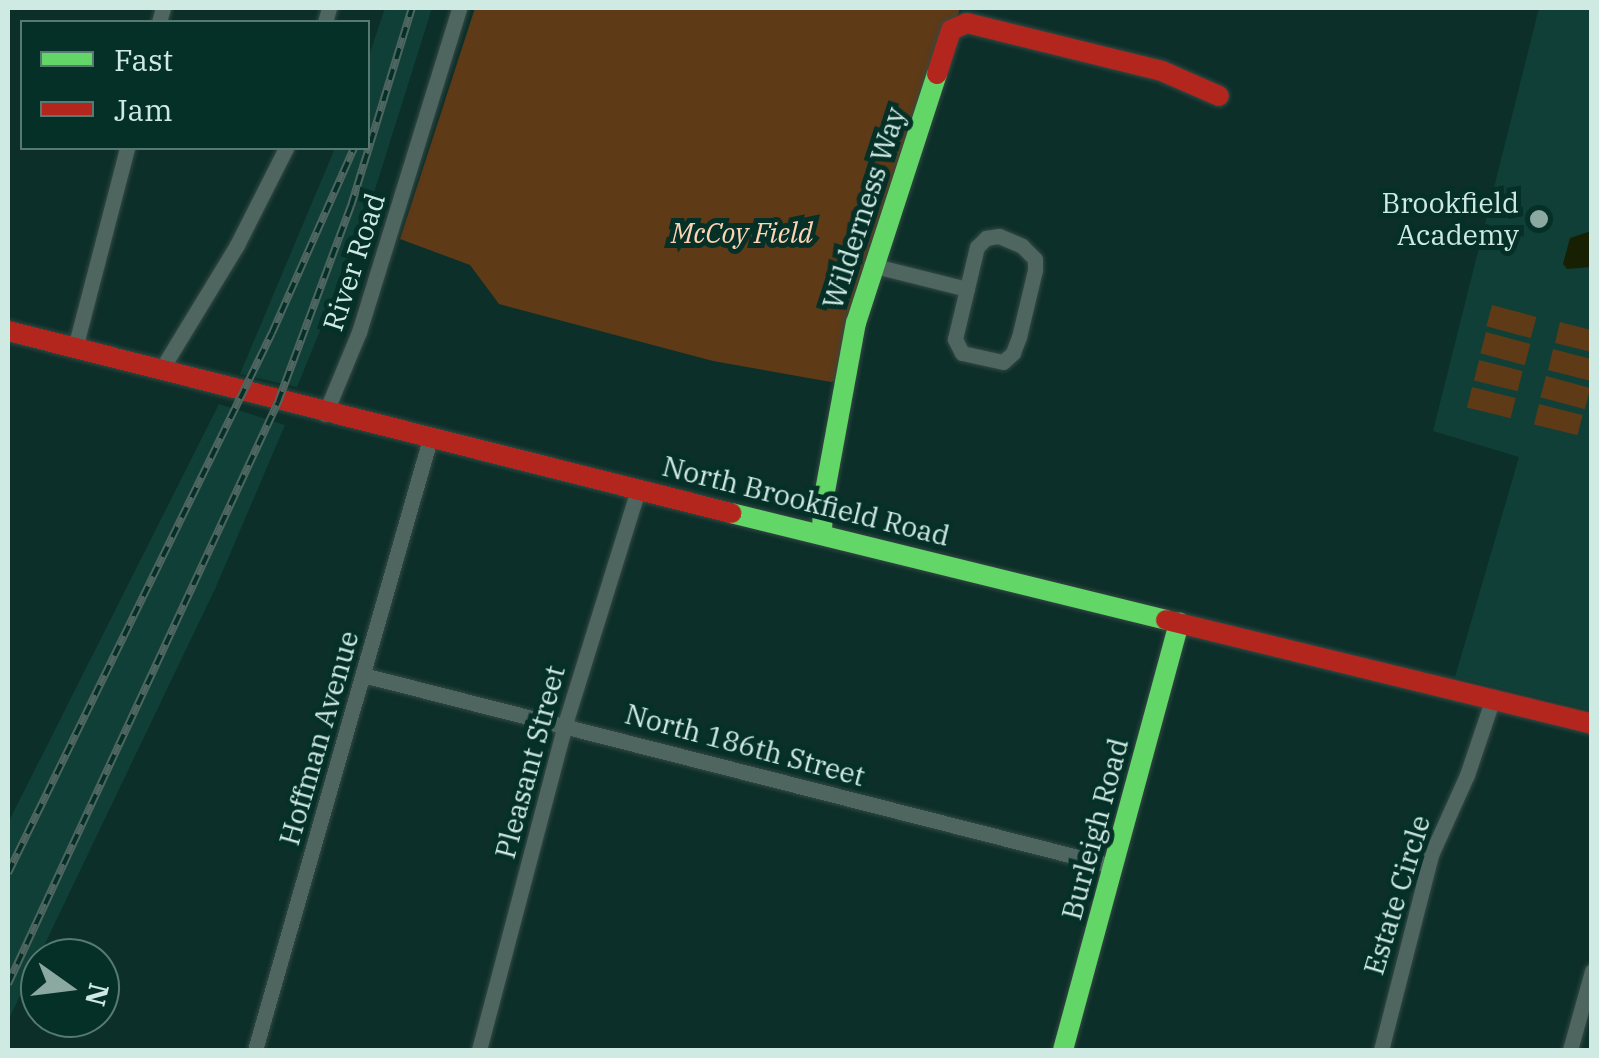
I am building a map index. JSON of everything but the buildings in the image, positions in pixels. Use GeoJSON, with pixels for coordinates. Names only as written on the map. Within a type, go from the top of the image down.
{"type":"FeatureCollection","features":[{"type":"Feature","properties":{"kind":"street","name":"River Road"},"geometry":{"type":"LineString","coordinates":[[326,414],[359,332],[459,8]]}},
{"type":"Feature","properties":{"kind":"street","name":"Wilderness Way"},"geometry":{"type":"LineString","coordinates":[[822,533],[833,438],[871,265],[914,151],[945,40],[957,24],[966,22],[1162,70],[1198,83],[1218,96]]}},
{"type":"Feature","properties":{"kind":"street"},"geometry":{"type":"LineString","coordinates":[[75,348],[126,150]]}},
{"type":"Feature","properties":{"kind":"street"},"geometry":{"type":"LineString","coordinates":[[162,370],[237,244],[285,150]]}},
{"type":"Feature","properties":{"kind":"street"},"geometry":{"type":"LineString","coordinates":[[986,238],[1009,238],[1035,259],[1019,337],[1013,354],[1003,362],[962,353],[958,347],[955,340],[967,290],[977,247],[986,238]]}},
{"type":"Feature","properties":{"kind":"street"},"geometry":{"type":"LineString","coordinates":[[871,265],[967,290]]}},
{"type":"Feature","properties":{"kind":"street","name":"North Brookfield Road"},"geometry":{"type":"LineString","coordinates":[[8,331],[326,414],[1592,724]]}},
{"type":"Feature","properties":{"kind":"street","name":"Hoffman Avenue"},"geometry":{"type":"LineString","coordinates":[[254,1050],[430,439]]}},
{"type":"Feature","properties":{"kind":"street","name":"Pleasant Street"},"geometry":{"type":"LineString","coordinates":[[480,1050],[565,724],[638,488]]}},
{"type":"Feature","properties":{"kind":"street","name":"Burleigh Road"},"geometry":{"type":"LineString","coordinates":[[1062,1050],[1178,622]]}},
{"type":"Feature","properties":{"kind":"street","name":"North 186th Street"},"geometry":{"type":"LineString","coordinates":[[362,675],[1113,866]]}},
{"type":"Feature","properties":{"kind":"street","name":"Estate Circle"},"geometry":{"type":"LineString","coordinates":[[1381,1050],[1430,855],[1466,775],[1492,701]]}},
{"type":"Feature","properties":{"kind":"street"},"geometry":{"type":"LineString","coordinates":[[1570,1050],[1592,971]]}},
{"type":"Feature","properties":{"kind":"shaded area"},"geometry":{"type":"Polygon","coordinates":[[[385,8],[432,8],[367,215],[297,387],[240,374],[334,150],[370,150],[370,53],[385,8]]]}},
{"type":"Feature","properties":{"kind":"shaded area","name":"Brookfield Academy"},"geometry":{"type":"Polygon","coordinates":[[[1539,8],[1591,8],[1591,710],[1455,677],[1519,457],[1433,431],[1539,8]]]}},
{"type":"Feature","properties":{"kind":"shaded area"},"geometry":{"type":"Polygon","coordinates":[[[1591,231],[1591,267],[1567,269],[1563,264],[1570,238],[1591,231]]]}},
{"type":"Feature","properties":{"kind":"shaded area"},"geometry":{"type":"Polygon","coordinates":[[[219,404],[285,425],[215,589],[48,938],[20,938],[20,996],[8,1021],[8,823],[219,404]]]}},
{"type":"Feature","properties":{"kind":"green space","name":"McCoy Field"},"geometry":{"type":"Polygon","coordinates":[[[475,8],[960,8],[841,379],[831,382],[713,361],[499,304],[470,265],[400,239],[475,8]]]}},
{"type":"Feature","properties":{"kind":"green space"},"geometry":{"type":"Polygon","coordinates":[[[1492,305],[1536,317],[1531,338],[1486,326],[1492,305]]]}},
{"type":"Feature","properties":{"kind":"green space"},"geometry":{"type":"Polygon","coordinates":[[[1560,322],[1591,330],[1591,352],[1555,343],[1560,322]]]}},
{"type":"Feature","properties":{"kind":"green space"},"geometry":{"type":"Polygon","coordinates":[[[1486,332],[1530,344],[1525,365],[1480,353],[1486,332]]]}},
{"type":"Feature","properties":{"kind":"green space"},"geometry":{"type":"Polygon","coordinates":[[[1553,349],[1591,359],[1591,381],[1548,370],[1553,349]]]}},
{"type":"Feature","properties":{"kind":"green space"},"geometry":{"type":"Polygon","coordinates":[[[1479,360],[1523,371],[1518,391],[1474,380],[1479,360]]]}},
{"type":"Feature","properties":{"kind":"green space"},"geometry":{"type":"Polygon","coordinates":[[[1546,376],[1590,388],[1585,409],[1540,397],[1546,376]]]}},
{"type":"Feature","properties":{"kind":"green space"},"geometry":{"type":"Polygon","coordinates":[[[1472,387],[1516,398],[1511,418],[1467,407],[1472,387]]]}},
{"type":"Feature","properties":{"kind":"green space"},"geometry":{"type":"Polygon","coordinates":[[[1539,404],[1583,415],[1578,435],[1534,424],[1539,404]]]}},
{"type":"Feature","properties":{"kind":"railway"},"geometry":{"type":"LineString","coordinates":[[370,144],[412,8]]}},
{"type":"Feature","properties":{"kind":"railway"},"geometry":{"type":"LineString","coordinates":[[8,873],[272,333],[353,150]]}},
{"type":"Feature","properties":{"kind":"railway"},"geometry":{"type":"LineString","coordinates":[[8,984],[278,402],[368,150]]}},
{"type":"Feature","properties":{"kind":"traffic: fast"},"geometry":{"type":"LineString","coordinates":[[822,533],[823,502],[856,323],[937,74]]}},
{"type":"Feature","properties":{"kind":"traffic: fast"},"geometry":{"type":"LineString","coordinates":[[731,513],[1166,620]]}},
{"type":"Feature","properties":{"kind":"traffic: fast"},"geometry":{"type":"LineString","coordinates":[[1063,1050],[1179,622]]}},
{"type":"Feature","properties":{"kind":"traffic: jam"},"geometry":{"type":"LineString","coordinates":[[937,74],[951,30],[967,23],[1162,71],[1219,96]]}},
{"type":"Feature","properties":{"kind":"traffic: jam"},"geometry":{"type":"LineString","coordinates":[[8,331],[731,513]]}},
{"type":"Feature","properties":{"kind":"traffic: jam"},"geometry":{"type":"LineString","coordinates":[[1166,620],[1592,724]]}},
{"type":"Feature","properties":{"kind":"place","name":"Brookfield Academy"},"geometry":{"type":"Point","coordinates":[1539,219]}}]}
